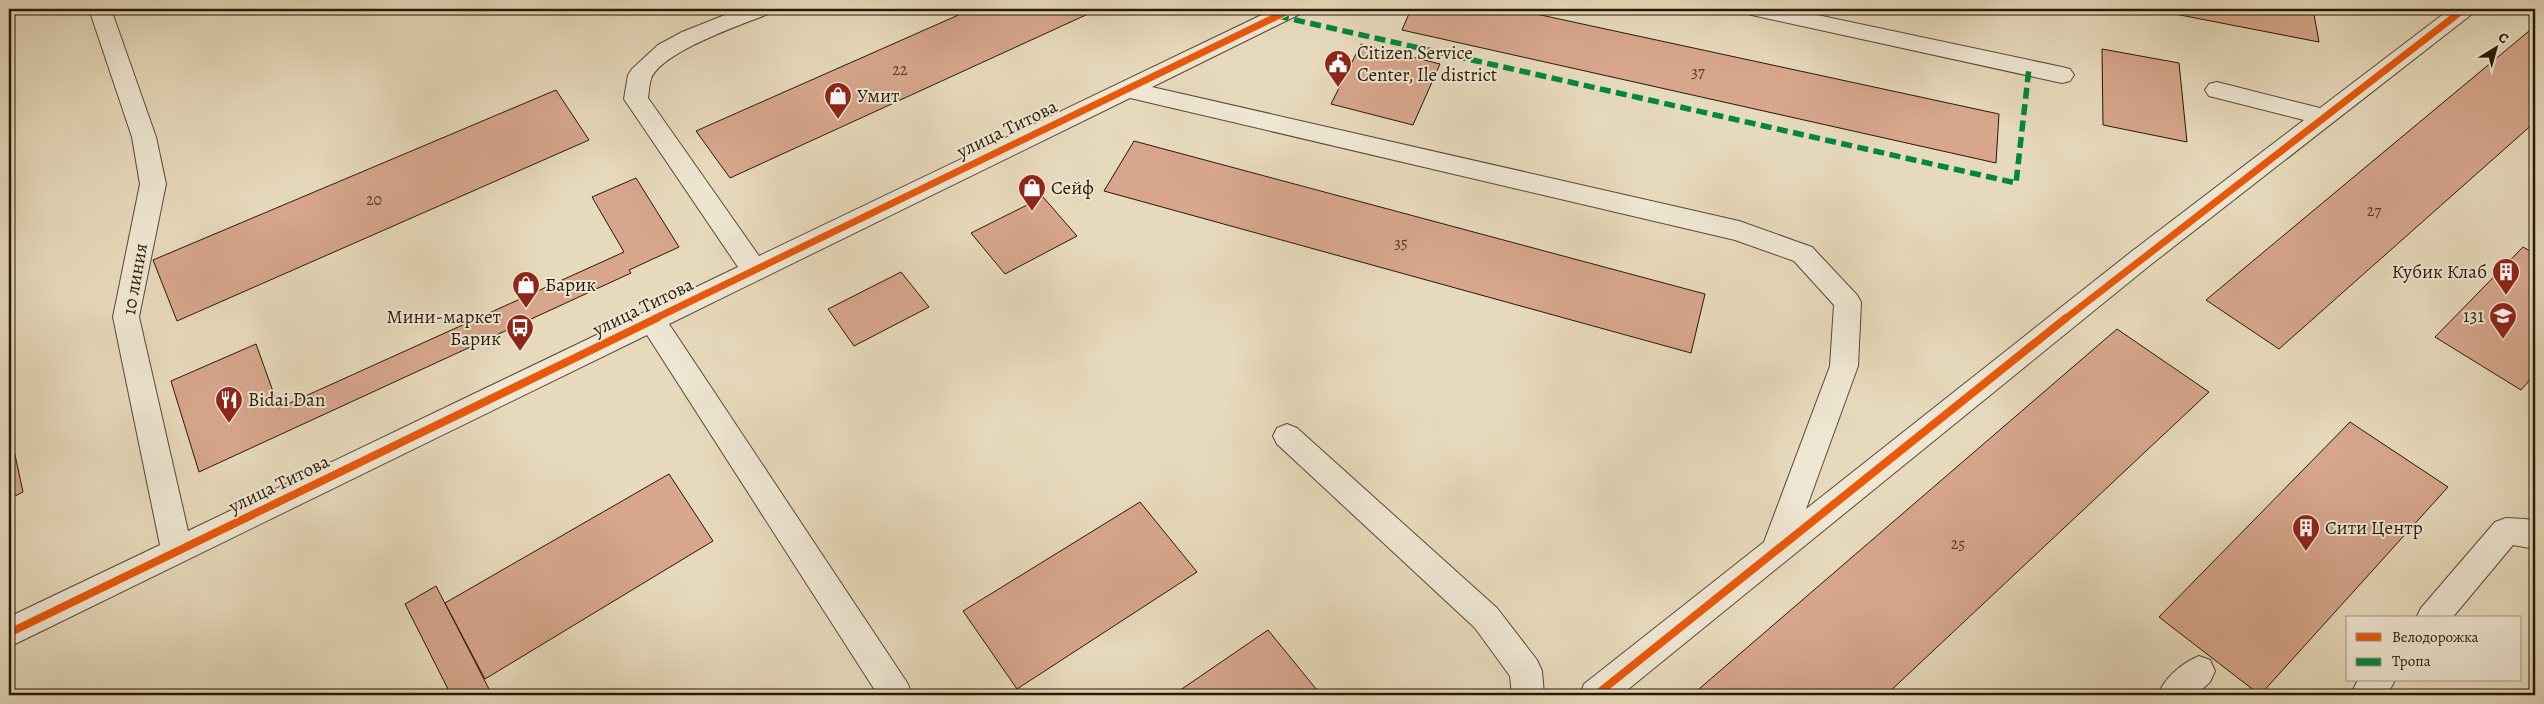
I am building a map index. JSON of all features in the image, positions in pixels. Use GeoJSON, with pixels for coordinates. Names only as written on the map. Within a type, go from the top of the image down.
{"type":"FeatureCollection","features":[{"type":"Feature","properties":{"kind":"street","name":"10 линия"},"geometry":{"type":"LineString","coordinates":[[100,9],[144,137],[153,184],[126,317],[178,552]]}},
{"type":"Feature","properties":{"kind":"street"},"geometry":{"type":"LineString","coordinates":[[755,271],[636,99],[640,75],[666,50],[690,37],[760,9]]}},
{"type":"Feature","properties":{"kind":"street","name":"улица Титова"},"geometry":{"type":"LineString","coordinates":[[9,634],[1292,9]]}},
{"type":"Feature","properties":{"kind":"street"},"geometry":{"type":"LineString","coordinates":[[1756,9],[2062,75]]}},
{"type":"Feature","properties":{"kind":"street"},"geometry":{"type":"LineString","coordinates":[[1596,695],[2140,259],[2459,10]]}},
{"type":"Feature","properties":{"kind":"street"},"geometry":{"type":"LineString","coordinates":[[1126,90],[1739,231],[1803,254],[1848,302],[1844,366],[1774,554]]}},
{"type":"Feature","properties":{"kind":"street"},"geometry":{"type":"LineString","coordinates":[[2217,90],[2324,117]]}},
{"type":"Feature","properties":{"kind":"street"},"geometry":{"type":"LineString","coordinates":[[652,321],[896,695]]}},
{"type":"Feature","properties":{"kind":"street"},"geometry":{"type":"LineString","coordinates":[[1286,436],[1486,618],[1526,671],[1528,695]]}},
{"type":"Feature","properties":{"kind":"street"},"geometry":{"type":"LineString","coordinates":[[2434,616],[2506,531],[2526,532],[2535,536]]}},
{"type":"Feature","properties":{"kind":"street"},"geometry":{"type":"LineString","coordinates":[[2174,695],[2199,671]]}},
{"type":"Feature","properties":{"kind":"street"},"geometry":{"type":"LineString","coordinates":[[2366,695],[2377,682]]}},
{"type":"Feature","properties":{"kind":"building"},"geometry":{"type":"Polygon","coordinates":[[[972,9],[1099,9],[730,178],[696,131],[972,9]]]}},
{"type":"Feature","properties":{"kind":"building"},"geometry":{"type":"Polygon","coordinates":[[[1411,9],[1513,9],[1999,114],[1996,163],[1402,30],[1411,9]]]}},
{"type":"Feature","properties":{"kind":"building"},"geometry":{"type":"Polygon","coordinates":[[[2149,9],[2313,9],[2319,42],[2149,9]]]}},
{"type":"Feature","properties":{"kind":"building"},"geometry":{"type":"Polygon","coordinates":[[[2535,26],[2535,122],[2279,349],[2206,300],[2535,26]]]}},
{"type":"Feature","properties":{"kind":"building"},"geometry":{"type":"Polygon","coordinates":[[[1361,44],[1440,64],[1413,125],[1331,104],[1361,44]]]}},
{"type":"Feature","properties":{"kind":"building"},"geometry":{"type":"Polygon","coordinates":[[[2102,49],[2179,63],[2187,142],[2103,125],[2102,49]]]}},
{"type":"Feature","properties":{"kind":"building"},"geometry":{"type":"Polygon","coordinates":[[[556,90],[589,140],[177,321],[153,260],[556,90]]]}},
{"type":"Feature","properties":{"kind":"building"},"geometry":{"type":"Polygon","coordinates":[[[1134,141],[1705,294],[1691,353],[1104,191],[1134,141]]]}},
{"type":"Feature","properties":{"kind":"building","name":"Барик"},"geometry":{"type":"Polygon","coordinates":[[[636,178],[679,247],[629,270],[631,273],[199,472],[171,381],[256,344],[279,408],[624,252],[592,197],[636,178]]]}},
{"type":"Feature","properties":{"kind":"building"},"geometry":{"type":"Polygon","coordinates":[[[1043,197],[1077,236],[1005,274],[971,233],[1043,197]]]}},
{"type":"Feature","properties":{"kind":"building","name":"Кубик Клаб"},"geometry":{"type":"Polygon","coordinates":[[[2523,247],[2535,254],[2535,374],[2521,390],[2435,337],[2523,247]]]}},
{"type":"Feature","properties":{"kind":"building"},"geometry":{"type":"Polygon","coordinates":[[[901,272],[929,307],[854,346],[828,309],[901,272]]]}},
{"type":"Feature","properties":{"kind":"building"},"geometry":{"type":"Polygon","coordinates":[[[2117,329],[2209,392],[1886,695],[1692,695],[2117,329]]]}},
{"type":"Feature","properties":{"kind":"building","name":"Сити Центр"},"geometry":{"type":"Polygon","coordinates":[[[2350,422],[2448,487],[2260,695],[2159,617],[2350,422]]]}},
{"type":"Feature","properties":{"kind":"building"},"geometry":{"type":"Polygon","coordinates":[[[9,427],[23,492],[9,499],[9,427]]]}},
{"type":"Feature","properties":{"kind":"building"},"geometry":{"type":"Polygon","coordinates":[[[669,474],[713,541],[485,679],[445,603],[669,474]]]}},
{"type":"Feature","properties":{"kind":"building"},"geometry":{"type":"Polygon","coordinates":[[[1140,502],[1197,572],[1017,689],[963,611],[1140,502]]]}},
{"type":"Feature","properties":{"kind":"building"},"geometry":{"type":"Polygon","coordinates":[[[436,586],[489,689],[478,695],[451,695],[405,604],[436,586]]]}},
{"type":"Feature","properties":{"kind":"building"},"geometry":{"type":"Polygon","coordinates":[[[1268,630],[1321,695],[1173,695],[1268,630]]]}},
{"type":"Feature","properties":{"kind":"marked path"},"geometry":{"type":"LineString","coordinates":[[1278,16],[2016,183],[2029,68]]}},
{"type":"Feature","properties":{"kind":"cycle path"},"geometry":{"type":"LineString","coordinates":[[9,633],[1292,9]]}},
{"type":"Feature","properties":{"kind":"cycle path"},"geometry":{"type":"LineString","coordinates":[[1596,695],[2140,259],[2464,9]]}},
{"type":"Feature","properties":{"kind":"place","name":"Citizen Service Center, Ile district"},"geometry":{"type":"Point","coordinates":[1338,88]}},
{"type":"Feature","properties":{"kind":"place","name":"Умит"},"geometry":{"type":"Point","coordinates":[838,120]}},
{"type":"Feature","properties":{"kind":"place","name":"Сейф"},"geometry":{"type":"Point","coordinates":[1032,212]}},
{"type":"Feature","properties":{"kind":"place","name":"Кубик Клаб"},"geometry":{"type":"Point","coordinates":[2506,296]}},
{"type":"Feature","properties":{"kind":"place","name":"Барик"},"geometry":{"type":"Point","coordinates":[526,309]}},
{"type":"Feature","properties":{"kind":"place","name":"131"},"geometry":{"type":"Point","coordinates":[2503,340]}},
{"type":"Feature","properties":{"kind":"place","name":"Мини-маркет Барик"},"geometry":{"type":"Point","coordinates":[520,352]}},
{"type":"Feature","properties":{"kind":"place","name":"Bidai Dan"},"geometry":{"type":"Point","coordinates":[229,424]}},
{"type":"Feature","properties":{"kind":"place","name":"Сити Центр"},"geometry":{"type":"Point","coordinates":[2306,552]}}]}
